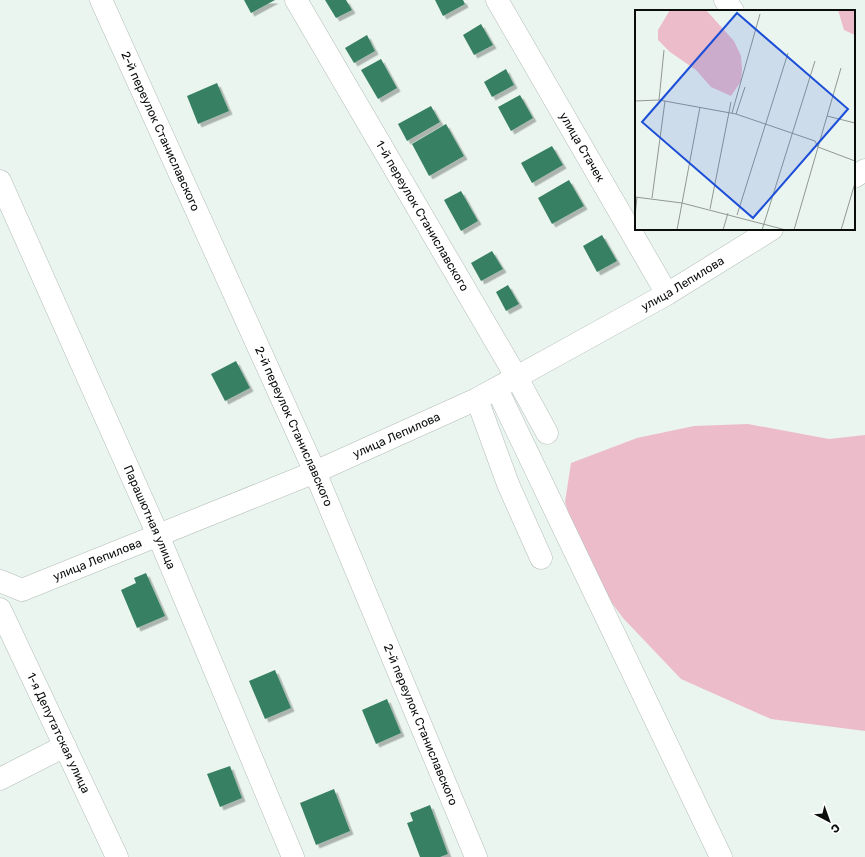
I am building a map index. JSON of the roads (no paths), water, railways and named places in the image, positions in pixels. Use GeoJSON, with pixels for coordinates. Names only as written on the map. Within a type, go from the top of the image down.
{"type":"FeatureCollection","features":[{"type":"Feature","properties":{"kind":"street","name":"2-й переулок Станиславского"},"geometry":{"type":"LineString","coordinates":[[101,0],[315,472],[476,857]]}},
{"type":"Feature","properties":{"kind":"street","name":"1-й переулок Станиславского"},"geometry":{"type":"LineString","coordinates":[[296,0],[517,378],[547,433]]}},
{"type":"Feature","properties":{"kind":"street","name":"улица Стачек"},"geometry":{"type":"LineString","coordinates":[[497,0],[667,294]]}},
{"type":"Feature","properties":{"kind":"street"},"geometry":{"type":"LineString","coordinates":[[725,0],[732,10]]}},
{"type":"Feature","properties":{"kind":"street"},"geometry":{"type":"LineString","coordinates":[[855,177],[865,170]]}},
{"type":"Feature","properties":{"kind":"street","name":"Парашютная улица"},"geometry":{"type":"LineString","coordinates":[[0,181],[158,535],[293,857]]}},
{"type":"Feature","properties":{"kind":"street","name":"улица Лепилова"},"geometry":{"type":"LineString","coordinates":[[0,581],[22,590],[315,472],[477,399],[667,294],[770,230]]}},
{"type":"Feature","properties":{"kind":"street"},"geometry":{"type":"LineString","coordinates":[[497,389],[721,857]]}},
{"type":"Feature","properties":{"kind":"street"},"geometry":{"type":"LineString","coordinates":[[477,399],[508,484],[541,558]]}},
{"type":"Feature","properties":{"kind":"street","name":"1-я Депутатская улица"},"geometry":{"type":"LineString","coordinates":[[0,609],[117,857]]}},
{"type":"Feature","properties":{"kind":"street"},"geometry":{"type":"LineString","coordinates":[[0,780],[65,746]]}}]}
